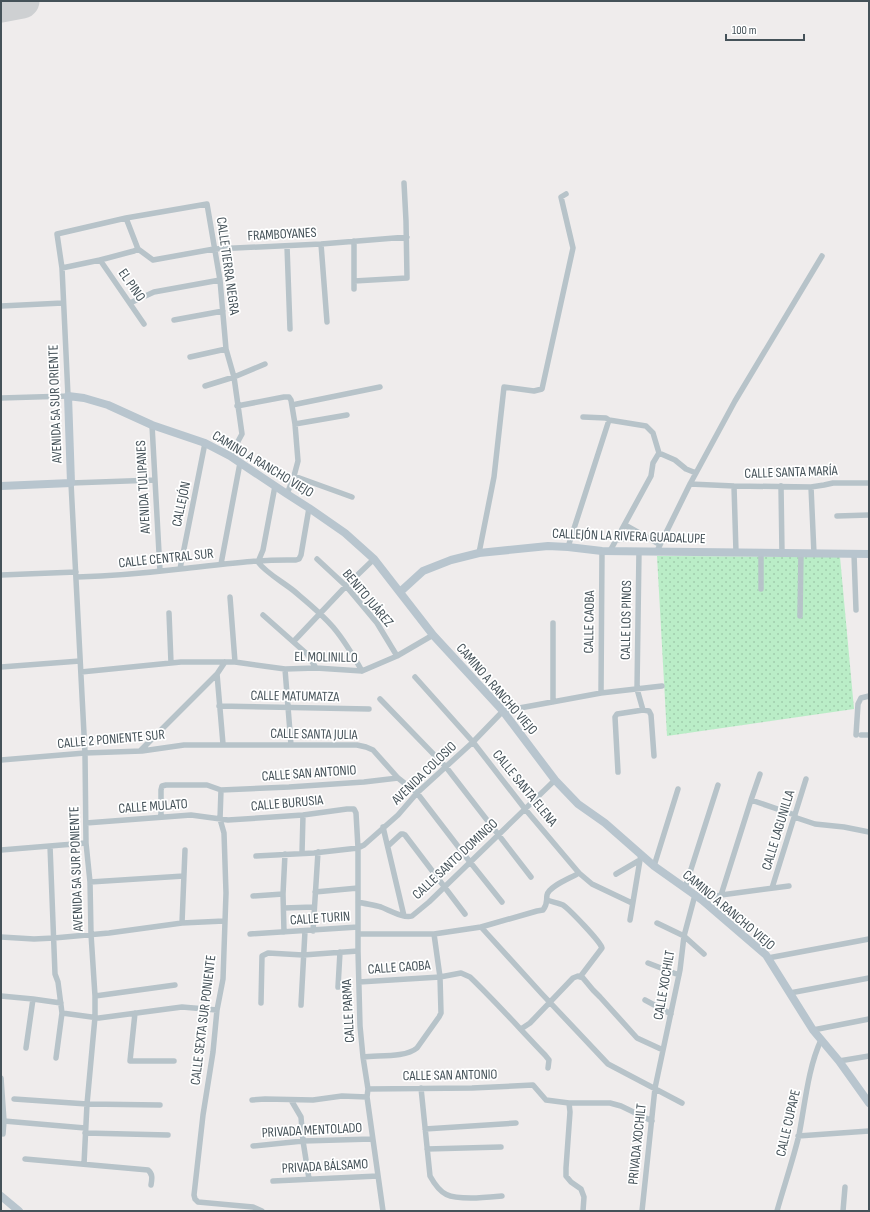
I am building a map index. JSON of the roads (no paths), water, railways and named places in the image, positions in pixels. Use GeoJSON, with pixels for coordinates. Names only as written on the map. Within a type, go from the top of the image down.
{"type":"FeatureCollection","features":[{"type":"Feature","properties":{"kind":"street"},"geometry":{"type":"LineString","coordinates":[[354,281],[407,278],[407,237],[404,183]]}},
{"type":"Feature","properties":{"kind":"street"},"geometry":{"type":"LineString","coordinates":[[479,553],[494,477],[504,387],[534,391],[542,388],[573,248],[561,197],[566,194]]}},
{"type":"Feature","properties":{"kind":"street","name":"CALLE TIERRA NEGRA"},"geometry":{"type":"LineString","coordinates":[[57,234],[126,218],[207,204],[220,280],[226,349],[234,377],[242,434],[230,456]]}},
{"type":"Feature","properties":{"kind":"street"},"geometry":{"type":"LineString","coordinates":[[62,268],[100,260],[138,249],[126,218]]}},
{"type":"Feature","properties":{"kind":"street","name":"AVENIDA 5A SUR ORIENTE"},"geometry":{"type":"LineString","coordinates":[[57,234],[62,268],[64,303],[76,575]]}},
{"type":"Feature","properties":{"kind":"street","name":"FRAMBOYANES"},"geometry":{"type":"LineString","coordinates":[[138,249],[153,260],[214,250],[321,244],[407,237]]}},
{"type":"Feature","properties":{"kind":"street"},"geometry":{"type":"LineString","coordinates":[[354,241],[354,289]]}},
{"type":"Feature","properties":{"kind":"street"},"geometry":{"type":"LineString","coordinates":[[321,244],[327,322]]}},
{"type":"Feature","properties":{"kind":"street"},"geometry":{"type":"LineString","coordinates":[[287,246],[290,329]]}},
{"type":"Feature","properties":{"kind":"street"},"geometry":{"type":"LineString","coordinates":[[625,524],[644,535],[658,548],[690,484],[735,401],[822,256]]}},
{"type":"Feature","properties":{"kind":"street","name":"EL PINO"},"geometry":{"type":"LineString","coordinates":[[100,260],[144,324]]}},
{"type":"Feature","properties":{"kind":"street"},"geometry":{"type":"LineString","coordinates":[[130,303],[154,292],[220,280]]}},
{"type":"Feature","properties":{"kind":"street"},"geometry":{"type":"LineString","coordinates":[[1,306],[64,303]]}},
{"type":"Feature","properties":{"kind":"street"},"geometry":{"type":"LineString","coordinates":[[174,320],[223,311]]}},
{"type":"Feature","properties":{"kind":"street"},"geometry":{"type":"LineString","coordinates":[[190,357],[226,349]]}},
{"type":"Feature","properties":{"kind":"street"},"geometry":{"type":"LineString","coordinates":[[205,386],[234,377],[265,364]]}},
{"type":"Feature","properties":{"kind":"street"},"geometry":{"type":"LineString","coordinates":[[292,405],[380,387]]}},
{"type":"Feature","properties":{"kind":"street"},"geometry":{"type":"LineString","coordinates":[[1,398],[68,396]]}},
{"type":"Feature","properties":{"kind":"street","name":"CAMINO A RANCHO VIEJO"},"geometry":{"type":"LineString","coordinates":[[68,396],[84,398],[108,405],[152,425],[205,443],[230,456],[310,508],[345,533],[374,559],[432,635],[503,711],[555,780],[578,804],[606,823],[640,857],[699,897],[766,955],[813,1030],[839,1061],[869,1103]]}},
{"type":"Feature","properties":{"kind":"street"},"geometry":{"type":"LineString","coordinates":[[237,406],[289,397],[291,400],[295,424],[298,461],[287,494]]}},
{"type":"Feature","properties":{"kind":"street"},"geometry":{"type":"LineString","coordinates":[[295,424],[347,415]]}},
{"type":"Feature","properties":{"kind":"street"},"geometry":{"type":"LineString","coordinates":[[583,417],[606,418],[609,420],[646,426],[653,433],[659,453],[653,463],[651,476],[616,540],[606,551]]}},
{"type":"Feature","properties":{"kind":"street"},"geometry":{"type":"LineString","coordinates":[[568,547],[609,420]]}},
{"type":"Feature","properties":{"kind":"street","name":"AVENIDA TULIPANES"},"geometry":{"type":"LineString","coordinates":[[152,425],[160,571]]}},
{"type":"Feature","properties":{"kind":"street","name":"CALLEJÓN"},"geometry":{"type":"LineString","coordinates":[[180,569],[205,443]]}},
{"type":"Feature","properties":{"kind":"street"},"geometry":{"type":"LineString","coordinates":[[659,453],[675,460],[686,469],[696,473]]}},
{"type":"Feature","properties":{"kind":"street"},"geometry":{"type":"LineString","coordinates":[[221,564],[240,463]]}},
{"type":"Feature","properties":{"kind":"street"},"geometry":{"type":"LineString","coordinates":[[294,476],[352,497]]}},
{"type":"Feature","properties":{"kind":"street"},"geometry":{"type":"LineString","coordinates":[[1,486],[155,480]]}},
{"type":"Feature","properties":{"kind":"street","name":"CALLE SANTA MARÍA"},"geometry":{"type":"LineString","coordinates":[[690,484],[734,486],[811,486],[833,483],[869,483]]}},
{"type":"Feature","properties":{"kind":"street"},"geometry":{"type":"LineString","coordinates":[[275,486],[263,550],[258,562],[264,570],[284,582],[320,613],[349,648],[362,671]]}},
{"type":"Feature","properties":{"kind":"street"},"geometry":{"type":"LineString","coordinates":[[734,486],[736,552]]}},
{"type":"Feature","properties":{"kind":"street"},"geometry":{"type":"LineString","coordinates":[[781,486],[782,553]]}},
{"type":"Feature","properties":{"kind":"street"},"geometry":{"type":"LineString","coordinates":[[811,486],[814,554]]}},
{"type":"Feature","properties":{"kind":"street","name":"CALLE CENTRAL SUR"},"geometry":{"type":"LineString","coordinates":[[1,575],[118,575],[233,562],[296,560],[299,559],[301,555],[310,508]]}},
{"type":"Feature","properties":{"kind":"street"},"geometry":{"type":"LineString","coordinates":[[837,516],[869,515]]}},
{"type":"Feature","properties":{"kind":"street"},"geometry":{"type":"LineString","coordinates":[[616,540],[644,535]]}},
{"type":"Feature","properties":{"kind":"street","name":"CALLEJÓN LA RIVERA GUADALUPE"},"geometry":{"type":"LineString","coordinates":[[400,592],[423,571],[451,560],[479,553],[548,546],[606,551],[639,551],[658,548],[761,553],[869,554]]}},
{"type":"Feature","properties":{"kind":"street","name":"CALLE CAOBA"},"geometry":{"type":"LineString","coordinates":[[601,693],[606,551]]}},
{"type":"Feature","properties":{"kind":"street","name":"CALLE LOS PINOS"},"geometry":{"type":"LineString","coordinates":[[639,551],[637,689],[643,710],[649,711],[654,756]]}},
{"type":"Feature","properties":{"kind":"street"},"geometry":{"type":"LineString","coordinates":[[761,553],[761,589]]}},
{"type":"Feature","properties":{"kind":"street"},"geometry":{"type":"LineString","coordinates":[[800,616],[801,553]]}},
{"type":"Feature","properties":{"kind":"street"},"geometry":{"type":"LineString","coordinates":[[854,554],[856,610]]}},
{"type":"Feature","properties":{"kind":"street","name":"BENITO JUÁREZ"},"geometry":{"type":"LineString","coordinates":[[317,559],[346,586],[377,623],[397,656]]}},
{"type":"Feature","properties":{"kind":"street"},"geometry":{"type":"LineString","coordinates":[[294,642],[346,586],[374,559]]}},
{"type":"Feature","properties":{"kind":"street","name":"AVENIDA 5A SUR PONIENTE"},"geometry":{"type":"LineString","coordinates":[[76,575],[85,753],[86,843],[90,882],[91,934],[95,996],[95,1017],[87,1104],[84,1164]]}},
{"type":"Feature","properties":{"kind":"street"},"geometry":{"type":"LineString","coordinates":[[230,597],[234,662]]}},
{"type":"Feature","properties":{"kind":"street"},"geometry":{"type":"LineString","coordinates":[[169,613],[171,663]]}},
{"type":"Feature","properties":{"kind":"street"},"geometry":{"type":"LineString","coordinates":[[263,615],[294,642],[306,654],[316,668]]}},
{"type":"Feature","properties":{"kind":"street"},"geometry":{"type":"LineString","coordinates":[[553,623],[553,702]]}},
{"type":"Feature","properties":{"kind":"street","name":"EL MOLINILLO"},"geometry":{"type":"LineString","coordinates":[[80,672],[171,663],[225,662],[285,669],[316,668],[362,671],[397,656],[432,635]]}},
{"type":"Feature","properties":{"kind":"street"},"geometry":{"type":"LineString","coordinates":[[1,667],[80,661]]}},
{"type":"Feature","properties":{"kind":"street"},"geometry":{"type":"LineString","coordinates":[[140,751],[217,674],[225,662]]}},
{"type":"Feature","properties":{"kind":"street"},"geometry":{"type":"LineString","coordinates":[[285,669],[291,746]]}},
{"type":"Feature","properties":{"kind":"street"},"geometry":{"type":"LineString","coordinates":[[217,674],[223,744]]}},
{"type":"Feature","properties":{"kind":"street","name":"CALLE SANTA ELENA"},"geometry":{"type":"LineString","coordinates":[[415,677],[473,742],[525,809],[579,873],[592,884],[632,903]]}},
{"type":"Feature","properties":{"kind":"street"},"geometry":{"type":"LineString","coordinates":[[503,711],[601,693],[662,686]]}},
{"type":"Feature","properties":{"kind":"street"},"geometry":{"type":"LineString","coordinates":[[869,696],[861,698],[858,704],[859,735],[869,735]]}},
{"type":"Feature","properties":{"kind":"street"},"geometry":{"type":"LineString","coordinates":[[380,699],[446,768],[531,878]]}},
{"type":"Feature","properties":{"kind":"street","name":"CALLE MATUMATZA"},"geometry":{"type":"LineString","coordinates":[[219,706],[369,709]]}},
{"type":"Feature","properties":{"kind":"street"},"geometry":{"type":"LineString","coordinates":[[618,772],[615,717],[617,714],[643,710]]}},
{"type":"Feature","properties":{"kind":"street","name":"AVENIDA COLOSIO"},"geometry":{"type":"LineString","coordinates":[[358,848],[364,845],[398,815],[417,793],[446,768],[503,711]]}},
{"type":"Feature","properties":{"kind":"street","name":"CALLE 2 PONIENTE SUR"},"geometry":{"type":"LineString","coordinates":[[1,760],[85,753],[140,751],[184,745],[223,744]]}},
{"type":"Feature","properties":{"kind":"street","name":"CALLE SANTA JULIA"},"geometry":{"type":"LineString","coordinates":[[223,744],[291,746],[357,745],[373,750],[398,778],[417,793],[502,902]]}},
{"type":"Feature","properties":{"kind":"street"},"geometry":{"type":"LineString","coordinates":[[721,895],[760,774]]}},
{"type":"Feature","properties":{"kind":"street","name":"CALLE SAN ANTONIO"},"geometry":{"type":"LineString","coordinates":[[161,817],[161,790],[162,786],[166,785],[207,785],[221,790],[364,782],[398,778]]}},
{"type":"Feature","properties":{"kind":"street","name":"CALLE LAGUNILLA"},"geometry":{"type":"LineString","coordinates":[[772,888],[806,779]]}},
{"type":"Feature","properties":{"kind":"street","name":"CALLE SANTO DOMINGO"},"geometry":{"type":"LineString","coordinates":[[358,902],[380,907],[404,916],[412,916],[429,902],[555,780]]}},
{"type":"Feature","properties":{"kind":"street"},"geometry":{"type":"LineString","coordinates":[[685,888],[718,785]]}},
{"type":"Feature","properties":{"kind":"street"},"geometry":{"type":"LineString","coordinates":[[654,866],[668,817],[678,789]]}},
{"type":"Feature","properties":{"kind":"street","name":"CALLE SEXTA SUR PONIENTE"},"geometry":{"type":"LineString","coordinates":[[221,790],[221,819],[224,833],[226,894],[223,978],[217,1010],[214,1052],[203,1115],[194,1195],[198,1202],[253,1207],[262,1211]]}},
{"type":"Feature","properties":{"kind":"street"},"geometry":{"type":"LineString","coordinates":[[751,800],[815,824],[844,827],[869,832]]}},
{"type":"Feature","properties":{"kind":"street","name":"CALLE BURUSIA"},"geometry":{"type":"LineString","coordinates":[[221,819],[303,815],[354,809]]}},
{"type":"Feature","properties":{"kind":"street","name":"CALLE PARMA"},"geometry":{"type":"LineString","coordinates":[[354,809],[356,812],[358,848],[360,1026],[368,1089],[367,1097],[372,1139],[383,1211]]}},
{"type":"Feature","properties":{"kind":"street","name":"CALLE MULATO"},"geometry":{"type":"LineString","coordinates":[[86,824],[191,815],[221,819]]}},
{"type":"Feature","properties":{"kind":"street"},"geometry":{"type":"LineString","coordinates":[[302,853],[303,815]]}},
{"type":"Feature","properties":{"kind":"street"},"geometry":{"type":"LineString","coordinates":[[384,827],[404,916]]}},
{"type":"Feature","properties":{"kind":"street"},"geometry":{"type":"LineString","coordinates":[[388,846],[401,834],[403,834],[465,914]]}},
{"type":"Feature","properties":{"kind":"street"},"geometry":{"type":"LineString","coordinates":[[1,850],[86,843]]}},
{"type":"Feature","properties":{"kind":"street"},"geometry":{"type":"LineString","coordinates":[[50,846],[55,974],[58,982],[62,1013],[56,1058]]}},
{"type":"Feature","properties":{"kind":"street"},"geometry":{"type":"LineString","coordinates":[[256,856],[358,848]]}},
{"type":"Feature","properties":{"kind":"street"},"geometry":{"type":"LineString","coordinates":[[182,923],[185,850]]}},
{"type":"Feature","properties":{"kind":"street"},"geometry":{"type":"LineString","coordinates":[[313,931],[318,852]]}},
{"type":"Feature","properties":{"kind":"street"},"geometry":{"type":"LineString","coordinates":[[284,932],[283,894],[285,854]]}},
{"type":"Feature","properties":{"kind":"street"},"geometry":{"type":"LineString","coordinates":[[616,874],[640,857]]}},
{"type":"Feature","properties":{"kind":"street"},"geometry":{"type":"LineString","coordinates":[[630,920],[640,857]]}},
{"type":"Feature","properties":{"kind":"street"},"geometry":{"type":"LineString","coordinates":[[358,934],[434,934],[481,927],[537,910],[543,910],[548,900],[547,896],[550,889],[579,873]]}},
{"type":"Feature","properties":{"kind":"street"},"geometry":{"type":"LineString","coordinates":[[90,882],[184,876]]}},
{"type":"Feature","properties":{"kind":"street"},"geometry":{"type":"LineString","coordinates":[[699,897],[789,886]]}},
{"type":"Feature","properties":{"kind":"street"},"geometry":{"type":"LineString","coordinates":[[315,892],[358,888]]}},
{"type":"Feature","properties":{"kind":"street"},"geometry":{"type":"LineString","coordinates":[[252,896],[283,894]]}},
{"type":"Feature","properties":{"kind":"street","name":"CALLE XOCHILT"},"geometry":{"type":"LineString","coordinates":[[657,1080],[679,975],[684,936],[699,897]]}},
{"type":"Feature","properties":{"kind":"street"},"geometry":{"type":"LineString","coordinates":[[548,900],[563,905],[602,946],[599,953],[580,977]]}},
{"type":"Feature","properties":{"kind":"street"},"geometry":{"type":"LineString","coordinates":[[284,908],[314,907]]}},
{"type":"Feature","properties":{"kind":"street"},"geometry":{"type":"LineString","coordinates":[[1,937],[34,939],[54,938],[182,923],[224,921]]}},
{"type":"Feature","properties":{"kind":"street"},"geometry":{"type":"LineString","coordinates":[[657,924],[684,936],[704,954]]}},
{"type":"Feature","properties":{"kind":"street","name":"CALLE TURIN"},"geometry":{"type":"LineString","coordinates":[[250,934],[358,927]]}},
{"type":"Feature","properties":{"kind":"street"},"geometry":{"type":"LineString","coordinates":[[481,927],[608,1064],[682,1103]]}},
{"type":"Feature","properties":{"kind":"street"},"geometry":{"type":"LineString","coordinates":[[301,1005],[305,931]]}},
{"type":"Feature","properties":{"kind":"street"},"geometry":{"type":"LineString","coordinates":[[363,1057],[406,1054],[413,1051],[417,1048],[440,1017],[440,977],[434,934]]}},
{"type":"Feature","properties":{"kind":"street"},"geometry":{"type":"LineString","coordinates":[[768,958],[869,939]]}},
{"type":"Feature","properties":{"kind":"street"},"geometry":{"type":"LineString","coordinates":[[261,1003],[262,956],[268,953],[303,955],[358,951]]}},
{"type":"Feature","properties":{"kind":"street"},"geometry":{"type":"LineString","coordinates":[[338,987],[340,952]]}},
{"type":"Feature","properties":{"kind":"street"},"geometry":{"type":"LineString","coordinates":[[648,963],[679,975]]}},
{"type":"Feature","properties":{"kind":"street","name":"CALLE CAOBA"},"geometry":{"type":"LineString","coordinates":[[359,982],[440,977],[461,973],[470,977],[549,1060],[548,1068]]}},
{"type":"Feature","properties":{"kind":"street"},"geometry":{"type":"LineString","coordinates":[[521,1029],[530,1023],[573,978],[580,977],[583,978],[637,1038],[664,1050]]}},
{"type":"Feature","properties":{"kind":"street"},"geometry":{"type":"LineString","coordinates":[[790,993],[869,978]]}},
{"type":"Feature","properties":{"kind":"street"},"geometry":{"type":"LineString","coordinates":[[95,996],[175,985]]}},
{"type":"Feature","properties":{"kind":"street"},"geometry":{"type":"LineString","coordinates":[[1,996],[33,999],[61,1004]]}},
{"type":"Feature","properties":{"kind":"street"},"geometry":{"type":"LineString","coordinates":[[26,1048],[33,999]]}},
{"type":"Feature","properties":{"kind":"street"},"geometry":{"type":"LineString","coordinates":[[645,1000],[671,1014]]}},
{"type":"Feature","properties":{"kind":"street"},"geometry":{"type":"LineString","coordinates":[[62,1013],[99,1018],[182,1007],[217,1010]]}},
{"type":"Feature","properties":{"kind":"street"},"geometry":{"type":"LineString","coordinates":[[135,1013],[130,1061],[174,1060]]}},
{"type":"Feature","properties":{"kind":"street"},"geometry":{"type":"LineString","coordinates":[[813,1030],[869,1019]]}},
{"type":"Feature","properties":{"kind":"street","name":"CALLE CUPAPE"},"geometry":{"type":"LineString","coordinates":[[777,1211],[798,1136],[817,1047],[821,1040]]}},
{"type":"Feature","properties":{"kind":"street"},"geometry":{"type":"LineString","coordinates":[[839,1061],[869,1056]]}},
{"type":"Feature","properties":{"kind":"street"},"geometry":{"type":"LineString","coordinates":[[1,1078],[4,1121],[3,1134]]}},
{"type":"Feature","properties":{"kind":"street","name":"PRIVADA XOCHILT"},"geometry":{"type":"LineString","coordinates":[[642,1211],[657,1080]]}},
{"type":"Feature","properties":{"kind":"street","name":"CALLE SAN ANTONIO"},"geometry":{"type":"LineString","coordinates":[[368,1089],[533,1085],[546,1100],[569,1103]]}},
{"type":"Feature","properties":{"kind":"street"},"geometry":{"type":"LineString","coordinates":[[421,1088],[430,1176],[436,1186],[455,1198],[486,1198],[502,1196]]}},
{"type":"Feature","properties":{"kind":"street"},"geometry":{"type":"LineString","coordinates":[[252,1100],[313,1100],[342,1096],[367,1097]]}},
{"type":"Feature","properties":{"kind":"street"},"geometry":{"type":"LineString","coordinates":[[14,1099],[87,1104],[160,1105]]}},
{"type":"Feature","properties":{"kind":"street"},"geometry":{"type":"LineString","coordinates":[[291,1100],[301,1117],[303,1142],[309,1179]]}},
{"type":"Feature","properties":{"kind":"street"},"geometry":{"type":"LineString","coordinates":[[583,1211],[584,1197],[581,1189],[571,1182],[566,1176],[570,1112],[569,1103],[610,1103],[621,1106],[652,1121]]}},
{"type":"Feature","properties":{"kind":"street"},"geometry":{"type":"LineString","coordinates":[[4,1121],[85,1131],[168,1135]]}},
{"type":"Feature","properties":{"kind":"street"},"geometry":{"type":"LineString","coordinates":[[425,1129],[516,1123]]}},
{"type":"Feature","properties":{"kind":"street"},"geometry":{"type":"LineString","coordinates":[[798,1136],[869,1131]]}},
{"type":"Feature","properties":{"kind":"street","name":"PRIVADA MENTOLADO"},"geometry":{"type":"LineString","coordinates":[[253,1146],[372,1139]]}},
{"type":"Feature","properties":{"kind":"street"},"geometry":{"type":"LineString","coordinates":[[427,1149],[501,1147]]}},
{"type":"Feature","properties":{"kind":"street"},"geometry":{"type":"LineString","coordinates":[[25,1158],[148,1170],[152,1176],[151,1185]]}},
{"type":"Feature","properties":{"kind":"street","name":"PRIVADA BÁLSAMO"},"geometry":{"type":"LineString","coordinates":[[273,1181],[378,1176]]}},
{"type":"Feature","properties":{"kind":"street"},"geometry":{"type":"LineString","coordinates":[[843,1211],[845,1187]]}},
{"type":"Feature","properties":{"kind":"street"},"geometry":{"type":"LineString","coordinates":[[1,1196],[19,1211]]}}]}
